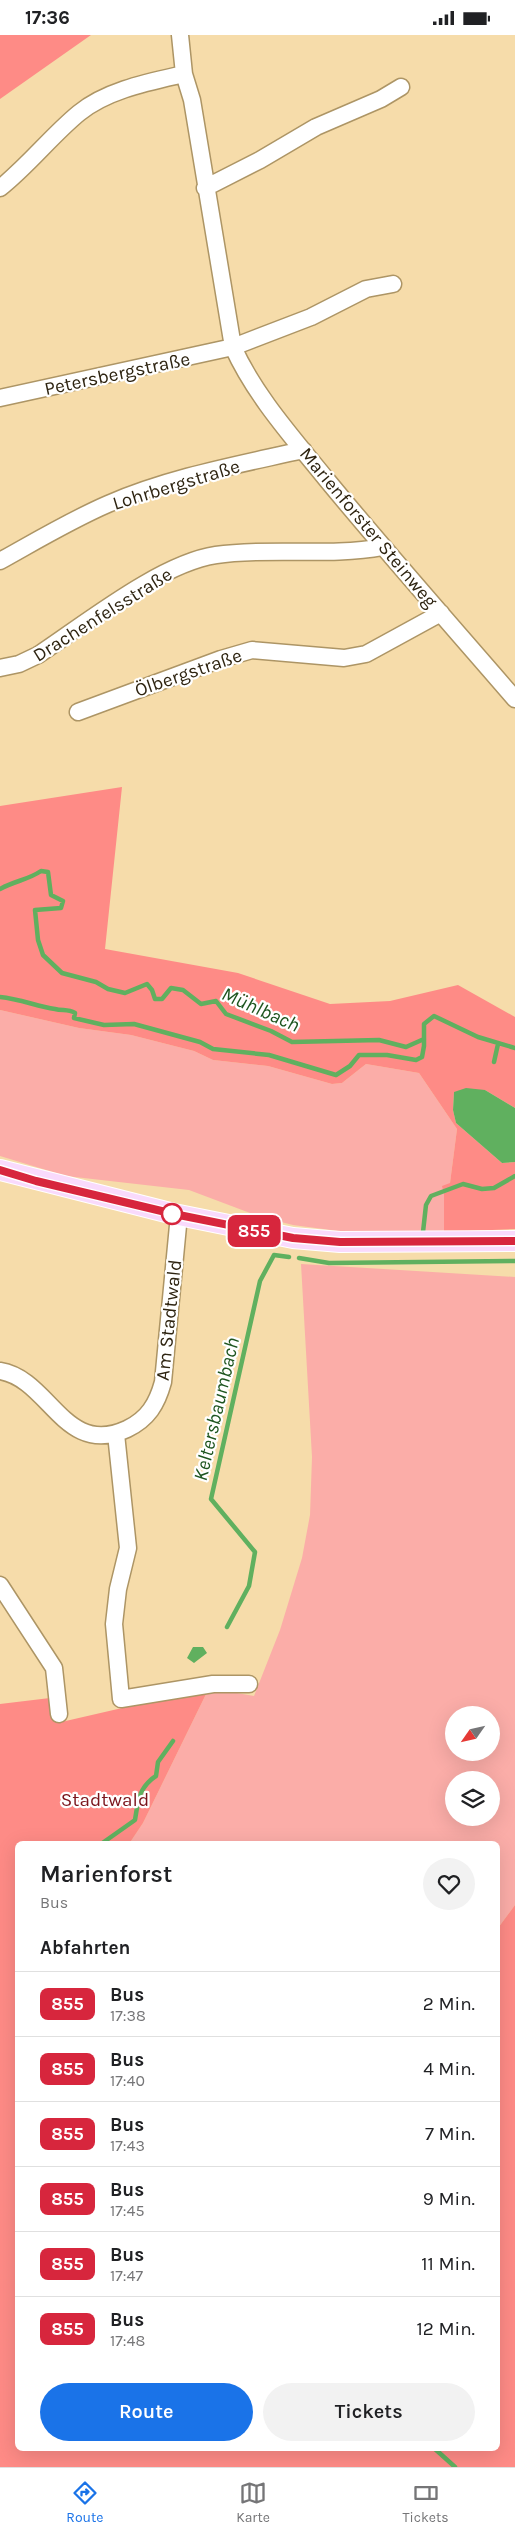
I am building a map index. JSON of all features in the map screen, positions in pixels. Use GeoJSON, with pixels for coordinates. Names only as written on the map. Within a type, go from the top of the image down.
{"type":"FeatureCollection","features":[{"type":"Feature","properties":{"kind":"main road"},"geometry":{"type":"LineString","coordinates":[[0,1170],[36,1181],[179,1215],[293,1238],[340,1242],[515,1241]]}},
{"type":"Feature","properties":{"kind":"street","name":"Marienforster Steinweg"},"geometry":{"type":"LineString","coordinates":[[180,35],[184,74],[192,100],[205,188],[233,347],[243,370],[303,450],[383,547],[515,699]]}},
{"type":"Feature","properties":{"kind":"street"},"geometry":{"type":"LineString","coordinates":[[0,187],[80,112],[101,100],[144,83],[184,74]]}},
{"type":"Feature","properties":{"kind":"street"},"geometry":{"type":"LineString","coordinates":[[205,188],[260,160],[316,127],[381,99],[401,87]]}},
{"type":"Feature","properties":{"kind":"street"},"geometry":{"type":"LineString","coordinates":[[233,347],[311,317],[366,289],[393,284]]}},
{"type":"Feature","properties":{"kind":"street","name":"Petersbergstraße"},"geometry":{"type":"LineString","coordinates":[[0,398],[233,347]]}},
{"type":"Feature","properties":{"kind":"street","name":"Lohrbergstraße"},"geometry":{"type":"LineString","coordinates":[[0,561],[101,508],[154,487],[303,450]]}},
{"type":"Feature","properties":{"kind":"street","name":"Drachenfelsstraße"},"geometry":{"type":"LineString","coordinates":[[0,668],[19,664],[38,655],[150,581],[193,561],[215,555],[338,552],[383,547]]}},
{"type":"Feature","properties":{"kind":"street","name":"Ölbergstraße"},"geometry":{"type":"LineString","coordinates":[[78,713],[252,650],[344,657],[366,654],[441,613]]}},
{"type":"Feature","properties":{"kind":"street","name":"Am Stadtwald"},"geometry":{"type":"LineString","coordinates":[[116,1434],[144,1419],[159,1397],[164,1369],[179,1215]]}},
{"type":"Feature","properties":{"kind":"street"},"geometry":{"type":"LineString","coordinates":[[0,1371],[31,1385],[61,1418],[78,1429],[96,1434],[116,1434],[128,1549],[118,1589],[114,1624],[121,1699],[213,1684],[249,1684]]}},
{"type":"Feature","properties":{"kind":"street"},"geometry":{"type":"LineString","coordinates":[[0,1585],[54,1668],[59,1714]]}},
{"type":"Feature","properties":{"kind":"shaded area"},"geometry":{"type":"Polygon","coordinates":[[[0,1010],[79,1028],[131,1035],[194,1051],[213,1060],[268,1066],[332,1084],[342,1083],[366,1064],[419,1073],[457,1129],[450,1183],[444,1194],[444,1232],[346,1232],[293,1225],[261,1217],[189,1190],[66,1176],[0,1156],[0,1010]]]}},
{"type":"Feature","properties":{"kind":"shaded area"},"geometry":{"type":"Polygon","coordinates":[[[466,1088],[485,1090],[515,1108],[515,1162],[502,1163],[456,1123],[453,1110],[454,1092],[466,1088]]]}},
{"type":"Feature","properties":{"kind":"shaded area"},"geometry":{"type":"Polygon","coordinates":[[[301,1264],[515,1277],[515,1905],[500,1925],[500,1841],[131,1841],[143,1823],[209,1688],[254,1696],[280,1630],[302,1558],[310,1515],[312,1457],[301,1264]]]}},
{"type":"Feature","properties":{"kind":"shaded area"},"geometry":{"type":"Polygon","coordinates":[[[193,1647],[203,1647],[207,1653],[194,1663],[187,1658],[193,1647]]]}},
{"type":"Feature","properties":{"kind":"green space"},"geometry":{"type":"Polygon","coordinates":[[[0,35],[91,35],[0,99],[0,35]]]}},
{"type":"Feature","properties":{"kind":"green space"},"geometry":{"type":"Polygon","coordinates":[[[122,787],[105,949],[238,973],[330,1004],[390,1001],[458,985],[515,1017],[515,1108],[485,1090],[454,1092],[453,1110],[456,1123],[502,1163],[515,1162],[515,1229],[444,1232],[444,1194],[442,1186],[450,1183],[457,1129],[419,1073],[366,1064],[342,1083],[332,1084],[268,1066],[213,1060],[194,1051],[131,1035],[79,1028],[0,1010],[0,806],[122,787]]]}},
{"type":"Feature","properties":{"kind":"green space","name":"Stadtwald"},"geometry":{"type":"Polygon","coordinates":[[[209,1688],[143,1823],[131,1841],[15,1841],[15,2451],[500,2451],[500,1925],[515,1905],[515,2467],[0,2467],[0,1704],[50,1698],[52,1718],[57,1723],[209,1688]]]}},
{"type":"Feature","properties":{"kind":"waterway","name":"Mühlbach"},"geometry":{"type":"LineString","coordinates":[[0,889],[41,871],[48,872],[51,895],[63,901],[61,908],[35,910],[38,940],[43,955],[62,973],[96,982],[108,989],[125,993],[147,984],[152,990],[155,999],[162,999],[171,988],[183,990],[201,1004],[216,1001],[226,1014],[271,1031],[292,1042],[379,1040],[406,1047],[424,1039]]}},
{"type":"Feature","properties":{"kind":"waterway"},"geometry":{"type":"LineString","coordinates":[[0,997],[70,1011],[75,1013],[74,1018],[104,1025],[134,1024],[200,1042],[213,1049],[269,1055],[336,1075],[350,1066],[359,1055],[387,1055],[416,1060],[422,1057],[424,1024],[434,1016],[478,1037],[515,1048]]}},
{"type":"Feature","properties":{"kind":"waterway","name":"Keltersbaumbach"},"geometry":{"type":"LineString","coordinates":[[494,1062],[498,1044]]}},
{"type":"Feature","properties":{"kind":"waterway"},"geometry":{"type":"LineString","coordinates":[[423,1232],[426,1205],[431,1196],[463,1184],[482,1189],[494,1188],[515,1176]]}},
{"type":"Feature","properties":{"kind":"waterway","name":"Keltersbaumbach"},"geometry":{"type":"LineString","coordinates":[[227,1627],[249,1586],[255,1552],[211,1499],[260,1281],[274,1255],[289,1257]]}},
{"type":"Feature","properties":{"kind":"waterway","name":"Keltersbaumbach"},"geometry":{"type":"LineString","coordinates":[[299,1258],[329,1263],[515,1261]]}},
{"type":"Feature","properties":{"kind":"waterway","name":"Keltersbaumbach"},"geometry":{"type":"LineString","coordinates":[[105,1841],[135,1820],[138,1801],[143,1790],[150,1780],[156,1776],[158,1762],[173,1741]]}},
{"type":"Feature","properties":{"kind":"waterway","name":"Keltersbaumbach"},"geometry":{"type":"LineString","coordinates":[[437,2451],[455,2467]]}},
{"type":"Feature","properties":{"kind":"bus line","name":"855"},"geometry":{"type":"LineString","coordinates":[[0,1170],[36,1181],[229,1227],[293,1238],[340,1242],[515,1241]]}}]}
